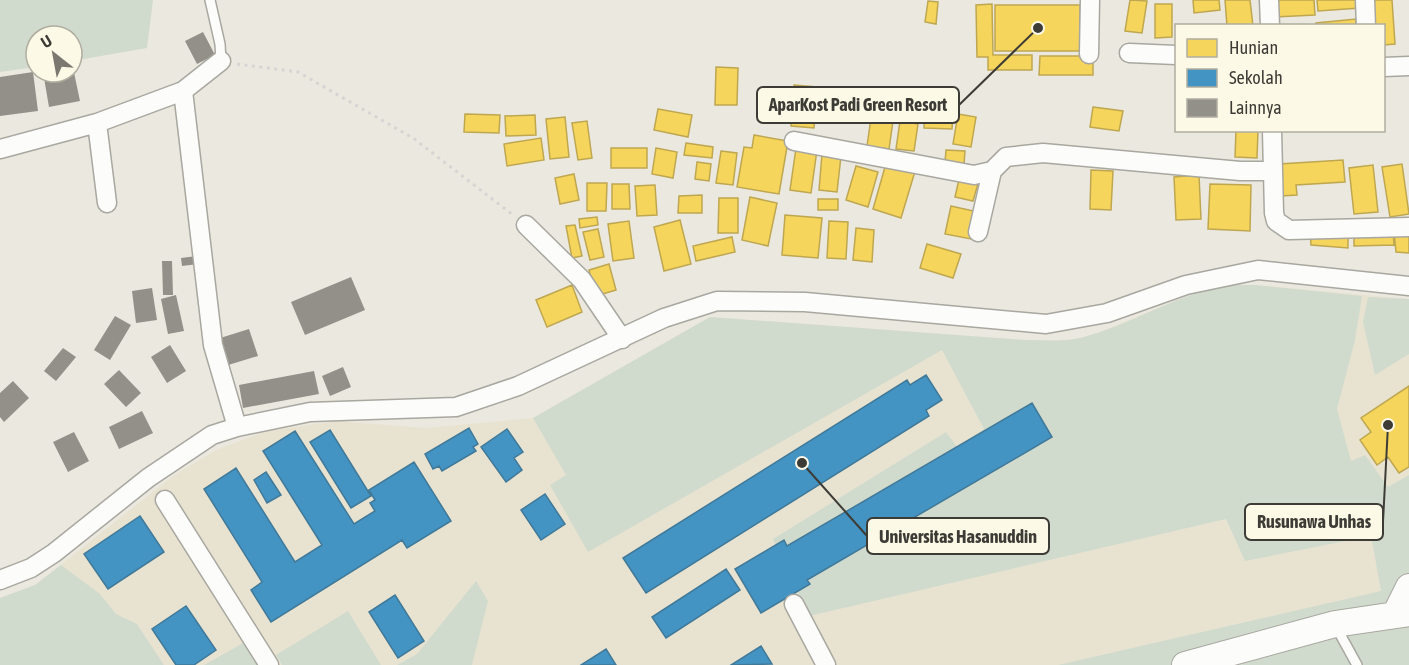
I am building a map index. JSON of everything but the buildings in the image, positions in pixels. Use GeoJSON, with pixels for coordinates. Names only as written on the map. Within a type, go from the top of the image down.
{"type":"FeatureCollection","features":[{"type":"Feature","properties":{"kind":"street"},"geometry":{"type":"LineString","coordinates":[[1089,54],[1090,0]]}},
{"type":"Feature","properties":{"kind":"street"},"geometry":{"type":"LineString","coordinates":[[1269,0],[1270,24]]}},
{"type":"Feature","properties":{"kind":"street"},"geometry":{"type":"LineString","coordinates":[[1365,0],[1366,24]]}},
{"type":"Feature","properties":{"kind":"street"},"geometry":{"type":"LineString","coordinates":[[1129,53],[1175,55]]}},
{"type":"Feature","properties":{"kind":"street"},"geometry":{"type":"LineString","coordinates":[[0,149],[97,123],[183,92],[221,61]]}},
{"type":"Feature","properties":{"kind":"street"},"geometry":{"type":"LineString","coordinates":[[1385,68],[1409,66]]}},
{"type":"Feature","properties":{"kind":"street"},"geometry":{"type":"LineString","coordinates":[[183,92],[213,345],[234,414]]}},
{"type":"Feature","properties":{"kind":"street"},"geometry":{"type":"LineString","coordinates":[[97,123],[107,203]]}},
{"type":"Feature","properties":{"kind":"street"},"geometry":{"type":"LineString","coordinates":[[1272,132],[1276,221],[1289,230],[1409,227]]}},
{"type":"Feature","properties":{"kind":"street"},"geometry":{"type":"LineString","coordinates":[[794,141],[974,175],[992,171]]}},
{"type":"Feature","properties":{"kind":"street"},"geometry":{"type":"LineString","coordinates":[[978,232],[992,171],[1006,157],[1043,153],[1240,171],[1273,171]]}},
{"type":"Feature","properties":{"kind":"street"},"geometry":{"type":"LineString","coordinates":[[526,225],[582,280],[622,339]]}},
{"type":"Feature","properties":{"kind":"street"},"geometry":{"type":"LineString","coordinates":[[0,580],[31,568],[54,553],[193,446],[212,435],[234,414],[456,407],[518,386],[664,318],[717,301],[805,302],[1046,324],[1107,313],[1186,285],[1258,270],[1409,286]]}},
{"type":"Feature","properties":{"kind":"street"},"geometry":{"type":"LineString","coordinates":[[165,500],[268,665]]}},
{"type":"Feature","properties":{"kind":"street"},"geometry":{"type":"LineString","coordinates":[[1185,665],[1335,624],[1402,613],[1409,587]]}},
{"type":"Feature","properties":{"kind":"street"},"geometry":{"type":"LineString","coordinates":[[794,604],[826,665]]}},
{"type":"Feature","properties":{"kind":"lane"},"geometry":{"type":"LineString","coordinates":[[210,0],[221,61]]}},
{"type":"Feature","properties":{"kind":"lane"},"geometry":{"type":"LineString","coordinates":[[1335,624],[1358,665]]}},
{"type":"Feature","properties":{"kind":"path"},"geometry":{"type":"LineString","coordinates":[[221,61],[298,72],[413,138],[526,225]]}},
{"type":"Feature","properties":{"kind":"shaded area"},"geometry":{"type":"Polygon","coordinates":[[[1255,285],[1409,299],[1409,665],[0,665],[0,598],[35,585],[173,476],[216,450],[266,431],[337,421],[425,428],[533,418],[710,317],[1025,340],[1078,339],[1175,301],[1255,285]]]}},
{"type":"Feature","properties":{"kind":"green space"},"geometry":{"type":"Polygon","coordinates":[[[0,0],[153,0],[147,48],[84,59],[84,24],[24,24],[24,69],[0,72],[0,0]]]}},
{"type":"Feature","properties":{"kind":"green space"},"geometry":{"type":"Polygon","coordinates":[[[1226,285],[1255,285],[1362,296],[1355,340],[1337,409],[1351,461],[1365,455],[1388,487],[1409,475],[1409,665],[1058,665],[1381,591],[1371,536],[1245,561],[1226,519],[809,616],[773,539],[946,432],[957,447],[984,429],[942,350],[588,552],[550,485],[566,475],[533,418],[710,317],[1025,340],[1066,340],[1098,333],[1204,291],[1226,285]]]}},
{"type":"Feature","properties":{"kind":"green space"},"geometry":{"type":"Polygon","coordinates":[[[1368,297],[1409,299],[1409,354],[1375,375],[1363,322],[1368,297]]]}},
{"type":"Feature","properties":{"kind":"green space"},"geometry":{"type":"Polygon","coordinates":[[[61,565],[100,594],[116,614],[137,624],[164,665],[0,665],[0,598],[35,585],[61,565]]]}},
{"type":"Feature","properties":{"kind":"green space"},"geometry":{"type":"Polygon","coordinates":[[[476,581],[488,601],[472,665],[397,665],[417,654],[476,581]]]}},
{"type":"Feature","properties":{"kind":"green space"},"geometry":{"type":"Polygon","coordinates":[[[348,611],[381,665],[282,665],[276,655],[348,611]]]}},
{"type":"Feature","properties":{"kind":"green space"},"geometry":{"type":"Polygon","coordinates":[[[247,641],[261,665],[204,665],[247,641]]]}},
{"type":"Feature","properties":{"kind":"place","name":"AparKost Padi Green Resort"},"geometry":{"type":"Point","coordinates":[1038,28]}},
{"type":"Feature","properties":{"kind":"place","name":"Rusunawa Unhas"},"geometry":{"type":"Point","coordinates":[1388,425]}},
{"type":"Feature","properties":{"kind":"place","name":"Universitas Hasanuddin"},"geometry":{"type":"Point","coordinates":[802,463]}}]}
